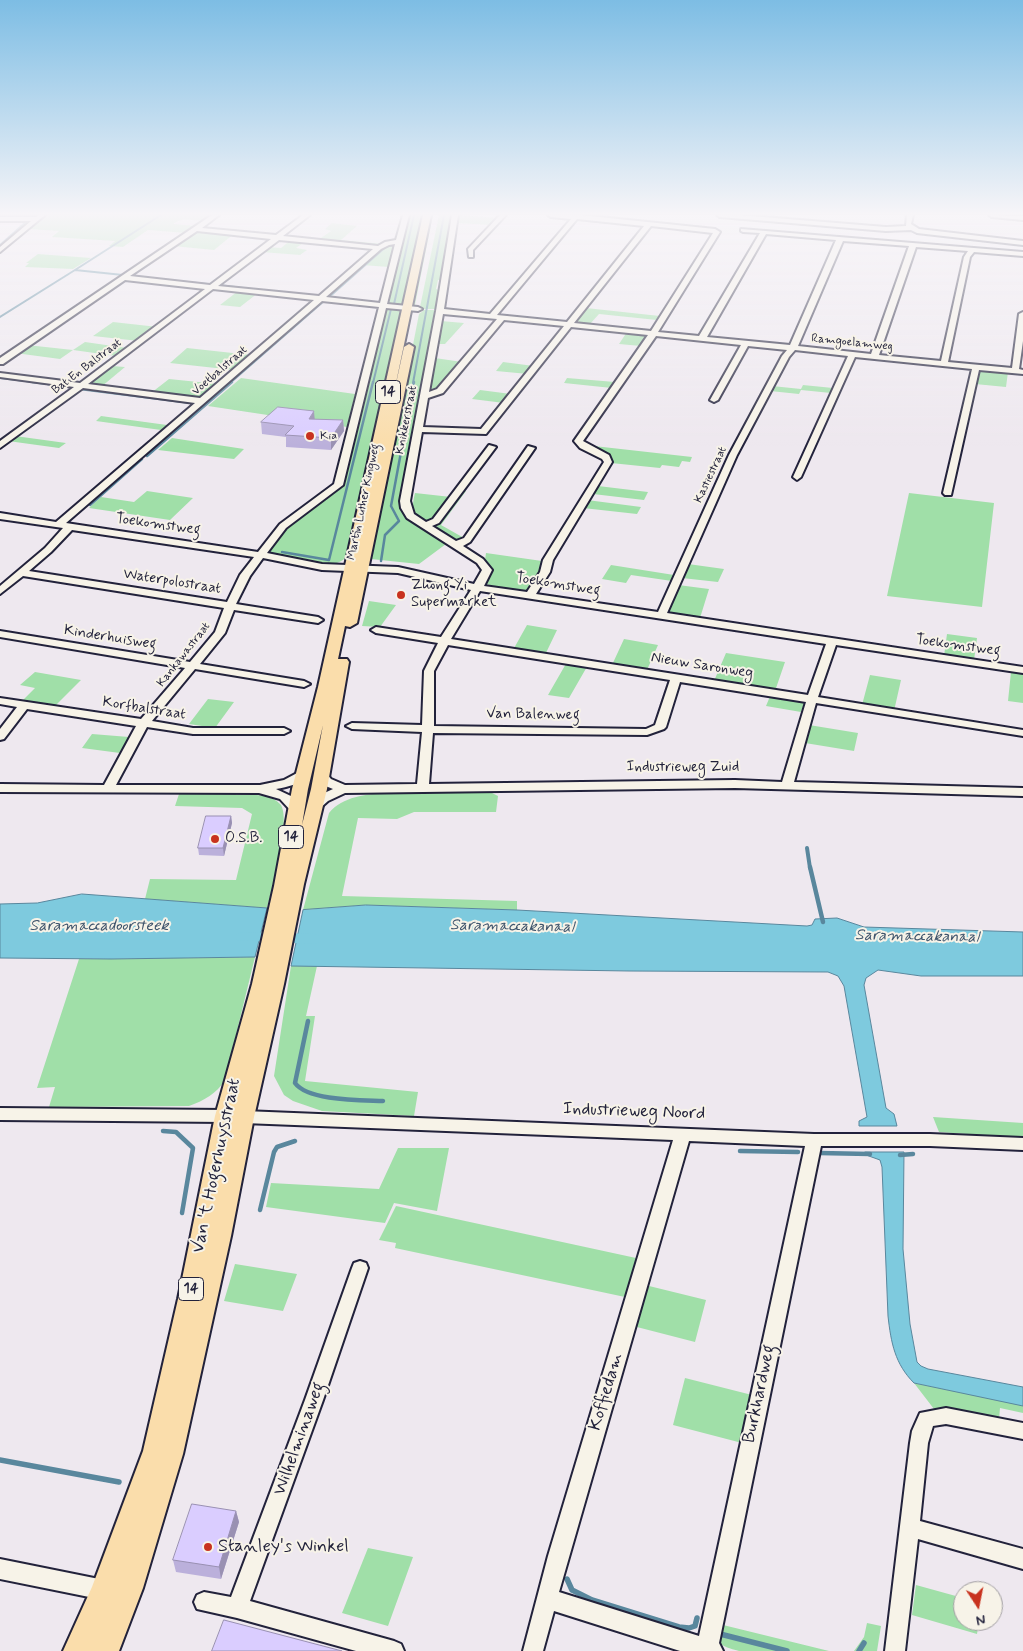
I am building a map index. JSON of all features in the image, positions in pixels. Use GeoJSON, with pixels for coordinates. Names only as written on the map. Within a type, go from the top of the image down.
{"type":"FeatureCollection","features":[{"type":"Feature","properties":{"kind":"main road","name":"Martin Luther Kingweg"},"geometry":{"type":"LineString","coordinates":[[412,308],[415,292]]}},
{"type":"Feature","properties":{"kind":"main road","name":"Martin Luther Kingweg"},"geometry":{"type":"LineString","coordinates":[[301,782],[356,569],[416,292]]}},
{"type":"Feature","properties":{"kind":"main road","name":"Martin Luther Kingweg"},"geometry":{"type":"LineString","coordinates":[[320,782],[351,618],[356,569]]}},
{"type":"Feature","properties":{"kind":"main road","name":"Van 't Hogerhuysstraat"},"geometry":{"type":"LineString","coordinates":[[289,885],[296,809],[301,782]]}},
{"type":"Feature","properties":{"kind":"main road","name":"Van 't Hogerhuysstraat"},"geometry":{"type":"LineString","coordinates":[[77,1651],[104,1590],[154,1451],[189,1299],[268,984],[289,885],[315,806],[320,782]]}},
{"type":"Feature","properties":{"kind":"main road","name":"Van 't Hogerhuysstraat"},"geometry":{"type":"LineString","coordinates":[[105,1651],[130,1588],[170,1454],[220,1236],[234,1116]]}},
{"type":"Feature","properties":{"kind":"street"},"geometry":{"type":"LineString","coordinates":[[0,362],[104,292]]}},
{"type":"Feature","properties":{"kind":"street","name":"Bat En Balstraat"},"geometry":{"type":"LineString","coordinates":[[0,445],[206,292]]}},
{"type":"Feature","properties":{"kind":"street"},"geometry":{"type":"LineString","coordinates":[[263,292],[412,308]]}},
{"type":"Feature","properties":{"kind":"street","name":"Voetbalstraat"},"geometry":{"type":"LineString","coordinates":[[58,525],[328,292]]}},
{"type":"Feature","properties":{"kind":"street","name":"Kankawastraat"},"geometry":{"type":"LineString","coordinates":[[109,787],[144,724],[220,633],[244,575],[283,526],[338,485],[387,292]]}},
{"type":"Feature","properties":{"kind":"street","name":"Knikkerstraat"},"geometry":{"type":"LineString","coordinates":[[443,292],[405,500],[410,516],[480,561],[487,570],[477,588]]}},
{"type":"Feature","properties":{"kind":"street"},"geometry":{"type":"LineString","coordinates":[[491,316],[511,292]]}},
{"type":"Feature","properties":{"kind":"street"},"geometry":{"type":"LineString","coordinates":[[418,430],[483,432],[596,292]]}},
{"type":"Feature","properties":{"kind":"street"},"geometry":{"type":"LineString","coordinates":[[530,596],[545,572],[548,560],[606,465],[606,457],[580,445],[578,441],[653,334],[679,292]]}},
{"type":"Feature","properties":{"kind":"street"},"geometry":{"type":"LineString","coordinates":[[702,338],[729,292]]}},
{"type":"Feature","properties":{"kind":"street","name":"Kastiestraat"},"geometry":{"type":"LineString","coordinates":[[660,616],[733,455],[786,356],[793,348],[817,292]]}},
{"type":"Feature","properties":{"kind":"street"},"geometry":{"type":"LineString","coordinates":[[874,357],[897,292]]}},
{"type":"Feature","properties":{"kind":"street"},"geometry":{"type":"LineString","coordinates":[[944,364],[959,292]]}},
{"type":"Feature","properties":{"kind":"street","name":"Ramgoelamweg"},"geometry":{"type":"LineString","coordinates":[[440,311],[1019,372]]}},
{"type":"Feature","properties":{"kind":"street"},"geometry":{"type":"LineString","coordinates":[[1019,372],[1023,314]]}},
{"type":"Feature","properties":{"kind":"street"},"geometry":{"type":"LineString","coordinates":[[425,396],[440,391],[502,318]]}},
{"type":"Feature","properties":{"kind":"street"},"geometry":{"type":"LineString","coordinates":[[714,400],[746,343]]}},
{"type":"Feature","properties":{"kind":"street"},"geometry":{"type":"LineString","coordinates":[[797,477],[852,355]]}},
{"type":"Feature","properties":{"kind":"street"},"geometry":{"type":"LineString","coordinates":[[948,493],[976,367]]}},
{"type":"Feature","properties":{"kind":"street"},"geometry":{"type":"LineString","coordinates":[[0,375],[202,401]]}},
{"type":"Feature","properties":{"kind":"street"},"geometry":{"type":"LineString","coordinates":[[426,525],[436,521],[492,447]]}},
{"type":"Feature","properties":{"kind":"street"},"geometry":{"type":"LineString","coordinates":[[456,545],[468,540],[531,448]]}},
{"type":"Feature","properties":{"kind":"street","name":"Toekomstweg"},"geometry":{"type":"LineString","coordinates":[[0,516],[261,555],[322,567],[398,570],[477,588],[1023,670]]}},
{"type":"Feature","properties":{"kind":"street"},"geometry":{"type":"LineString","coordinates":[[0,591],[48,550],[69,527]]}},
{"type":"Feature","properties":{"kind":"street","name":"Waterpolostraat"},"geometry":{"type":"LineString","coordinates":[[22,573],[318,620]]}},
{"type":"Feature","properties":{"kind":"street"},"geometry":{"type":"LineString","coordinates":[[423,788],[428,729],[428,671],[477,588]]}},
{"type":"Feature","properties":{"kind":"street","name":"Nieuw Saronweg"},"geometry":{"type":"LineString","coordinates":[[376,630],[1023,733]]}},
{"type":"Feature","properties":{"kind":"street","name":"Kinderhuisweg"},"geometry":{"type":"LineString","coordinates":[[0,634],[304,684]]}},
{"type":"Feature","properties":{"kind":"street"},"geometry":{"type":"LineString","coordinates":[[787,785],[812,699],[832,642]]}},
{"type":"Feature","properties":{"kind":"street","name":"Van Balenweg"},"geometry":{"type":"LineString","coordinates":[[352,726],[428,729],[654,730],[660,727],[676,677]]}},
{"type":"Feature","properties":{"kind":"street","name":"Korfbalstraat"},"geometry":{"type":"LineString","coordinates":[[0,701],[193,731],[284,731]]}},
{"type":"Feature","properties":{"kind":"street"},"geometry":{"type":"LineString","coordinates":[[0,738],[24,705]]}},
{"type":"Feature","properties":{"kind":"street"},"geometry":{"type":"LineString","coordinates":[[259,789],[301,782]]}},
{"type":"Feature","properties":{"kind":"street"},"geometry":{"type":"LineString","coordinates":[[320,782],[327,782],[343,789]]}},
{"type":"Feature","properties":{"kind":"street","name":"Industrieweg Zuid"},"geometry":{"type":"LineString","coordinates":[[315,806],[324,798],[343,789],[672,784],[787,785],[1023,792]]}},
{"type":"Feature","properties":{"kind":"street"},"geometry":{"type":"LineString","coordinates":[[0,788],[259,789],[282,794],[292,802],[296,809]]}},
{"type":"Feature","properties":{"kind":"street","name":"Industrieweg Noord"},"geometry":{"type":"LineString","coordinates":[[0,1114],[234,1116],[814,1140],[930,1140],[1023,1144]]}},
{"type":"Feature","properties":{"kind":"street","name":"Koffiedam"},"geometry":{"type":"LineString","coordinates":[[533,1651],[558,1556],[684,1134]]}},
{"type":"Feature","properties":{"kind":"street","name":"Burkhardweg"},"geometry":{"type":"LineString","coordinates":[[710,1650],[814,1140]]}},
{"type":"Feature","properties":{"kind":"street","name":"Wilhelminaweg"},"geometry":{"type":"LineString","coordinates":[[236,1608],[307,1419],[360,1268]]}},
{"type":"Feature","properties":{"kind":"street"},"geometry":{"type":"LineString","coordinates":[[895,1651],[908,1526],[921,1431],[927,1419],[946,1416],[1023,1431]]}},
{"type":"Feature","properties":{"kind":"street"},"geometry":{"type":"LineString","coordinates":[[908,1526],[1023,1559]]}},
{"type":"Feature","properties":{"kind":"street"},"geometry":{"type":"LineString","coordinates":[[0,1570],[104,1590]]}},
{"type":"Feature","properties":{"kind":"street"},"geometry":{"type":"LineString","coordinates":[[548,1599],[710,1650]]}},
{"type":"Feature","properties":{"kind":"street"},"geometry":{"type":"LineString","coordinates":[[204,1602],[236,1608],[394,1651]]}},
{"type":"Feature","properties":{"kind":"green space"},"geometry":{"type":"Polygon","coordinates":[[[237,292],[258,293],[240,307],[220,305],[237,292]]]}},
{"type":"Feature","properties":{"kind":"green space"},"geometry":{"type":"Polygon","coordinates":[[[389,292],[406,292],[402,303],[393,306],[386,304],[389,292]]]}},
{"type":"Feature","properties":{"kind":"green space"},"geometry":{"type":"Polygon","coordinates":[[[414,292],[418,292],[415,305],[411,306],[414,292]]]}},
{"type":"Feature","properties":{"kind":"green space"},"geometry":{"type":"Polygon","coordinates":[[[423,292],[439,292],[436,309],[420,307],[423,292]]]}},
{"type":"Feature","properties":{"kind":"green space"},"geometry":{"type":"Polygon","coordinates":[[[386,308],[403,311],[347,556],[333,564],[323,565],[273,555],[269,550],[287,525],[342,484],[386,308]]]}},
{"type":"Feature","properties":{"kind":"green space"},"geometry":{"type":"Polygon","coordinates":[[[586,308],[660,316],[657,320],[599,314],[590,324],[575,321],[586,308]]]}},
{"type":"Feature","properties":{"kind":"green space"},"geometry":{"type":"Polygon","coordinates":[[[424,310],[437,310],[400,504],[407,517],[446,544],[419,564],[371,559],[419,314],[424,310]]]}},
{"type":"Feature","properties":{"kind":"green space"},"geometry":{"type":"Polygon","coordinates":[[[441,321],[464,323],[445,344],[437,344],[441,321]]]}},
{"type":"Feature","properties":{"kind":"green space"},"geometry":{"type":"Polygon","coordinates":[[[113,322],[158,327],[139,341],[93,336],[113,322]]]}},
{"type":"Feature","properties":{"kind":"green space"},"geometry":{"type":"Polygon","coordinates":[[[627,332],[648,336],[641,346],[619,344],[627,332]]]}},
{"type":"Feature","properties":{"kind":"green space"},"geometry":{"type":"Polygon","coordinates":[[[85,342],[127,348],[116,356],[73,350],[85,342]]]}},
{"type":"Feature","properties":{"kind":"green space"},"geometry":{"type":"Polygon","coordinates":[[[27,345],[73,350],[60,359],[15,353],[27,345]]]}},
{"type":"Feature","properties":{"kind":"green space"},"geometry":{"type":"Polygon","coordinates":[[[187,348],[251,355],[234,370],[170,363],[187,348]]]}},
{"type":"Feature","properties":{"kind":"green space"},"geometry":{"type":"Polygon","coordinates":[[[435,358],[462,362],[437,391],[429,393],[435,358]]]}},
{"type":"Feature","properties":{"kind":"green space"},"geometry":{"type":"Polygon","coordinates":[[[503,362],[534,366],[528,374],[496,371],[503,362]]]}},
{"type":"Feature","properties":{"kind":"green space"},"geometry":{"type":"Polygon","coordinates":[[[112,366],[125,367],[101,387],[88,383],[112,366]]]}},
{"type":"Feature","properties":{"kind":"green space"},"geometry":{"type":"Polygon","coordinates":[[[979,369],[1008,372],[1006,387],[975,384],[979,369]]]}},
{"type":"Feature","properties":{"kind":"green space"},"geometry":{"type":"Polygon","coordinates":[[[241,378],[355,394],[347,427],[208,406],[241,378]]]}},
{"type":"Feature","properties":{"kind":"green space"},"geometry":{"type":"Polygon","coordinates":[[[567,378],[615,382],[612,388],[564,383],[567,378]]]}},
{"type":"Feature","properties":{"kind":"green space"},"geometry":{"type":"Polygon","coordinates":[[[169,379],[218,384],[201,398],[151,393],[169,379]]]}},
{"type":"Feature","properties":{"kind":"green space"},"geometry":{"type":"Polygon","coordinates":[[[803,385],[833,388],[831,393],[801,390],[799,394],[770,391],[772,386],[801,389],[803,385]]]}},
{"type":"Feature","properties":{"kind":"green space"},"geometry":{"type":"Polygon","coordinates":[[[480,390],[511,394],[504,403],[472,399],[480,390]]]}},
{"type":"Feature","properties":{"kind":"green space"},"geometry":{"type":"Polygon","coordinates":[[[101,416],[167,425],[161,430],[96,421],[101,416]]]}},
{"type":"Feature","properties":{"kind":"green space"},"geometry":{"type":"Polygon","coordinates":[[[15,436],[66,443],[59,448],[8,441],[15,436]]]}},
{"type":"Feature","properties":{"kind":"green space"},"geometry":{"type":"Polygon","coordinates":[[[172,438],[244,449],[234,459],[158,450],[172,438]]]}},
{"type":"Feature","properties":{"kind":"green space"},"geometry":{"type":"Polygon","coordinates":[[[585,445],[692,457],[690,462],[682,461],[679,467],[662,465],[660,468],[611,463],[585,445]]]}},
{"type":"Feature","properties":{"kind":"green space"},"geometry":{"type":"Polygon","coordinates":[[[598,486],[648,492],[644,500],[593,494],[598,486]]]}},
{"type":"Feature","properties":{"kind":"green space"},"geometry":{"type":"Polygon","coordinates":[[[147,491],[193,498],[170,520],[89,508],[101,497],[134,502],[147,491]]]}},
{"type":"Feature","properties":{"kind":"green space"},"geometry":{"type":"Polygon","coordinates":[[[462,491],[466,491],[441,525],[464,538],[457,542],[433,527],[462,491]]]}},
{"type":"Feature","properties":{"kind":"green space"},"geometry":{"type":"Polygon","coordinates":[[[415,493],[451,497],[433,521],[427,523],[414,511],[415,493]]]}},
{"type":"Feature","properties":{"kind":"green space"},"geometry":{"type":"Polygon","coordinates":[[[909,493],[994,503],[982,607],[887,596],[909,493]]]}},
{"type":"Feature","properties":{"kind":"green space"},"geometry":{"type":"Polygon","coordinates":[[[587,500],[641,507],[637,514],[583,508],[587,500]]]}},
{"type":"Feature","properties":{"kind":"green space"},"geometry":{"type":"Polygon","coordinates":[[[486,553],[542,561],[540,573],[527,591],[513,591],[486,584],[492,571],[485,560],[486,553]]]}},
{"type":"Feature","properties":{"kind":"green space"},"geometry":{"type":"Polygon","coordinates":[[[688,564],[724,569],[718,582],[682,578],[688,564]]]}},
{"type":"Feature","properties":{"kind":"green space"},"geometry":{"type":"Polygon","coordinates":[[[611,565],[674,575],[672,581],[631,575],[626,583],[602,579],[611,565]]]}},
{"type":"Feature","properties":{"kind":"green space"},"geometry":{"type":"Polygon","coordinates":[[[678,585],[709,589],[700,618],[669,613],[668,610],[678,585]]]}},
{"type":"Feature","properties":{"kind":"green space"},"geometry":{"type":"Polygon","coordinates":[[[369,601],[396,605],[380,627],[362,626],[369,601]]]}},
{"type":"Feature","properties":{"kind":"green space"},"geometry":{"type":"Polygon","coordinates":[[[527,625],[557,630],[545,655],[513,650],[527,625]]]}},
{"type":"Feature","properties":{"kind":"green space"},"geometry":{"type":"Polygon","coordinates":[[[947,634],[977,638],[974,660],[944,656],[947,634]]]}},
{"type":"Feature","properties":{"kind":"green space"},"geometry":{"type":"Polygon","coordinates":[[[624,639],[658,645],[647,670],[612,665],[624,639]]]}},
{"type":"Feature","properties":{"kind":"green space"},"geometry":{"type":"Polygon","coordinates":[[[726,653],[785,662],[775,691],[714,681],[726,653]]]}},
{"type":"Feature","properties":{"kind":"green space"},"geometry":{"type":"Polygon","coordinates":[[[567,662],[588,665],[569,698],[548,695],[567,662]]]}},
{"type":"Feature","properties":{"kind":"green space"},"geometry":{"type":"Polygon","coordinates":[[[35,672],[81,680],[54,707],[21,702],[35,688],[20,685],[35,672]]]}},
{"type":"Feature","properties":{"kind":"green space"},"geometry":{"type":"Polygon","coordinates":[[[1011,672],[1023,673],[1023,703],[1008,701],[1011,672]]]}},
{"type":"Feature","properties":{"kind":"green space"},"geometry":{"type":"Polygon","coordinates":[[[870,675],[901,680],[894,711],[862,705],[870,675]]]}},
{"type":"Feature","properties":{"kind":"green space"},"geometry":{"type":"Polygon","coordinates":[[[771,694],[805,702],[801,712],[766,706],[771,694]]]}},
{"type":"Feature","properties":{"kind":"green space"},"geometry":{"type":"Polygon","coordinates":[[[208,699],[234,702],[215,728],[189,724],[208,699]]]}},
{"type":"Feature","properties":{"kind":"green space"},"geometry":{"type":"Polygon","coordinates":[[[809,725],[858,733],[854,751],[805,743],[809,725]]]}},
{"type":"Feature","properties":{"kind":"green space"},"geometry":{"type":"Polygon","coordinates":[[[92,734],[129,737],[120,753],[82,748],[92,734]]]}},
{"type":"Feature","properties":{"kind":"green space"},"geometry":{"type":"Polygon","coordinates":[[[180,791],[236,792],[236,795],[265,796],[276,800],[280,804],[284,823],[276,871],[267,908],[145,899],[150,879],[236,880],[252,814],[242,808],[175,806],[180,791]]]}},
{"type":"Feature","properties":{"kind":"green space"},"geometry":{"type":"Polygon","coordinates":[[[387,792],[490,792],[498,796],[496,812],[414,812],[397,819],[358,818],[342,896],[517,901],[517,910],[366,905],[303,910],[329,813],[335,807],[348,800],[363,795],[387,792]]]}},
{"type":"Feature","properties":{"kind":"green space"},"geometry":{"type":"Polygon","coordinates":[[[255,957],[225,1080],[210,1096],[189,1106],[49,1107],[55,1087],[37,1088],[79,959],[255,957]]]}},
{"type":"Feature","properties":{"kind":"green space"},"geometry":{"type":"Polygon","coordinates":[[[291,966],[317,966],[306,1016],[315,1016],[305,1081],[418,1092],[414,1116],[322,1111],[293,1101],[284,1095],[274,1076],[291,966]]]}},
{"type":"Feature","properties":{"kind":"green space"},"geometry":{"type":"Polygon","coordinates":[[[933,1117],[1023,1123],[1023,1138],[939,1132],[933,1117]]]}},
{"type":"Feature","properties":{"kind":"green space"},"geometry":{"type":"Polygon","coordinates":[[[398,1148],[449,1148],[437,1211],[394,1203],[385,1223],[266,1207],[271,1183],[379,1189],[398,1148]]]}},
{"type":"Feature","properties":{"kind":"green space"},"geometry":{"type":"Polygon","coordinates":[[[396,1206],[636,1258],[625,1297],[395,1248],[396,1243],[379,1240],[396,1206]]]}},
{"type":"Feature","properties":{"kind":"green space"},"geometry":{"type":"Polygon","coordinates":[[[235,1264],[297,1274],[283,1311],[224,1301],[235,1264]]]}},
{"type":"Feature","properties":{"kind":"green space"},"geometry":{"type":"Polygon","coordinates":[[[645,1285],[706,1300],[695,1342],[633,1326],[645,1285]]]}},
{"type":"Feature","properties":{"kind":"green space"},"geometry":{"type":"Polygon","coordinates":[[[685,1378],[752,1395],[742,1443],[673,1425],[685,1378]]]}},
{"type":"Feature","properties":{"kind":"green space"},"geometry":{"type":"Polygon","coordinates":[[[914,1383],[1010,1402],[1023,1406],[1023,1413],[1000,1408],[999,1419],[946,1407],[934,1409],[914,1383]]]}},
{"type":"Feature","properties":{"kind":"green space"},"geometry":{"type":"Polygon","coordinates":[[[368,1548],[413,1557],[388,1626],[342,1613],[368,1548]]]}},
{"type":"Feature","properties":{"kind":"green space"},"geometry":{"type":"Polygon","coordinates":[[[916,1585],[953,1595],[953,1627],[912,1615],[916,1585]]]}},
{"type":"Feature","properties":{"kind":"green space"},"geometry":{"type":"Polygon","coordinates":[[[867,1623],[881,1626],[877,1651],[854,1651],[864,1637],[867,1623]]]}},
{"type":"Feature","properties":{"kind":"green space"},"geometry":{"type":"Polygon","coordinates":[[[719,1624],[829,1651],[739,1651],[723,1646],[720,1643],[718,1636],[719,1624]]]}},
{"type":"Feature","properties":{"kind":"green space"},"geometry":{"type":"Polygon","coordinates":[[[967,1631],[977,1631],[977,1634],[967,1631]]]}},
{"type":"Feature","properties":{"kind":"water","name":"Saramaccadoorsteek"},"geometry":{"type":"Polygon","coordinates":[[[82,894],[267,908],[255,957],[0,958],[0,904],[37,903],[82,894]]]}},
{"type":"Feature","properties":{"kind":"water"},"geometry":{"type":"Polygon","coordinates":[[[366,905],[517,910],[807,926],[812,925],[815,919],[837,918],[864,927],[1023,932],[1023,976],[921,976],[878,970],[866,978],[864,985],[886,1108],[894,1114],[897,1126],[859,1126],[859,1121],[867,1117],[844,986],[838,976],[828,972],[291,966],[303,910],[366,905]]]}},
{"type":"Feature","properties":{"kind":"water"},"geometry":{"type":"Polygon","coordinates":[[[865,1152],[904,1152],[903,1249],[910,1324],[917,1362],[928,1369],[1023,1387],[1023,1406],[914,1383],[902,1368],[895,1352],[888,1316],[882,1167],[880,1160],[866,1155],[865,1152]]]}},
{"type":"Feature","properties":{"kind":"building"},"geometry":{"type":"Polygon","coordinates":[[[278,407],[314,411],[309,419],[343,420],[331,438],[285,435],[294,426],[261,422],[278,407]]]}},
{"type":"Feature","properties":{"kind":"building","name":"O.S.B."},"geometry":{"type":"Polygon","coordinates":[[[206,816],[231,816],[223,848],[198,848],[206,816]]]}},
{"type":"Feature","properties":{"kind":"building","name":"Stanley's Winkel"},"geometry":{"type":"Polygon","coordinates":[[[192,1504],[236,1511],[219,1567],[173,1560],[192,1504]]]}},
{"type":"Feature","properties":{"kind":"building"},"geometry":{"type":"Polygon","coordinates":[[[224,1620],[342,1651],[212,1651],[224,1620]]]}},
{"type":"Feature","properties":{"kind":"waterway"},"geometry":{"type":"LineString","coordinates":[[0,317],[40,292]]}},
{"type":"Feature","properties":{"kind":"waterway"},"geometry":{"type":"LineString","coordinates":[[328,298],[335,292]]}},
{"type":"Feature","properties":{"kind":"waterway"},"geometry":{"type":"LineString","coordinates":[[394,304],[397,292]]}},
{"type":"Feature","properties":{"kind":"waterway"},"geometry":{"type":"LineString","coordinates":[[413,383],[430,292]]}},
{"type":"Feature","properties":{"kind":"waterway"},"geometry":{"type":"LineString","coordinates":[[230,383],[324,301]]}},
{"type":"Feature","properties":{"kind":"waterway"},"geometry":{"type":"LineString","coordinates":[[373,383],[391,309]]}},
{"type":"Feature","properties":{"kind":"waterway"},"geometry":{"type":"LineString","coordinates":[[0,378],[42,383]]}},
{"type":"Feature","properties":{"kind":"waterway"},"geometry":{"type":"LineString","coordinates":[[32,382],[73,387]]}},
{"type":"Feature","properties":{"kind":"waterway"},"geometry":{"type":"LineString","coordinates":[[147,456],[232,382]]}},
{"type":"Feature","properties":{"kind":"waterway"},"geometry":{"type":"LineString","coordinates":[[282,552],[329,560],[373,382]]}},
{"type":"Feature","properties":{"kind":"waterway"},"geometry":{"type":"LineString","coordinates":[[381,561],[385,535],[399,521],[391,506],[414,382]]}},
{"type":"Feature","properties":{"kind":"waterway"},"geometry":{"type":"LineString","coordinates":[[80,389],[192,403]]}},
{"type":"Feature","properties":{"kind":"waterway"},"geometry":{"type":"LineString","coordinates":[[90,505],[142,459]]}},
{"type":"Feature","properties":{"kind":"waterway"},"geometry":{"type":"LineString","coordinates":[[807,848],[810,868]]}},
{"type":"Feature","properties":{"kind":"waterway"},"geometry":{"type":"LineString","coordinates":[[810,867],[823,922]]}},
{"type":"Feature","properties":{"kind":"waterway","name":"Saramaccakanaal"},"geometry":{"type":"LineString","coordinates":[[242,937],[315,939]]}},
{"type":"Feature","properties":{"kind":"waterway"},"geometry":{"type":"LineString","coordinates":[[308,1021],[295,1083],[302,1089],[323,1096],[349,1100],[383,1101]]}},
{"type":"Feature","properties":{"kind":"waterway"},"geometry":{"type":"LineString","coordinates":[[163,1131],[176,1132],[193,1148],[182,1213]]}},
{"type":"Feature","properties":{"kind":"waterway"},"geometry":{"type":"LineString","coordinates":[[260,1210],[274,1152],[277,1147],[295,1141]]}},
{"type":"Feature","properties":{"kind":"waterway"},"geometry":{"type":"LineString","coordinates":[[740,1151],[798,1152]]}},
{"type":"Feature","properties":{"kind":"waterway"},"geometry":{"type":"LineString","coordinates":[[819,1153],[870,1154]]}},
{"type":"Feature","properties":{"kind":"waterway"},"geometry":{"type":"LineString","coordinates":[[900,1155],[913,1154]]}},
{"type":"Feature","properties":{"kind":"waterway"},"geometry":{"type":"LineString","coordinates":[[0,1460],[119,1482]]}},
{"type":"Feature","properties":{"kind":"waterway"},"geometry":{"type":"LineString","coordinates":[[567,1579],[572,1590],[592,1600],[679,1627],[689,1628],[695,1626],[697,1618]]}},
{"type":"Feature","properties":{"kind":"waterway"},"geometry":{"type":"LineString","coordinates":[[720,1634],[787,1651]]}},
{"type":"Feature","properties":{"kind":"waterway"},"geometry":{"type":"LineString","coordinates":[[859,1651],[864,1643]]}},
{"type":"Feature","properties":{"kind":"place","name":"Kia"},"geometry":{"type":"Point","coordinates":[310,436]}},
{"type":"Feature","properties":{"kind":"place","name":"Zhong Yi Supermarket"},"geometry":{"type":"Point","coordinates":[401,595]}},
{"type":"Feature","properties":{"kind":"place","name":"O.S.B."},"geometry":{"type":"Point","coordinates":[215,839]}},
{"type":"Feature","properties":{"kind":"place","name":"Stanley's Winkel"},"geometry":{"type":"Point","coordinates":[208,1547]}}]}
